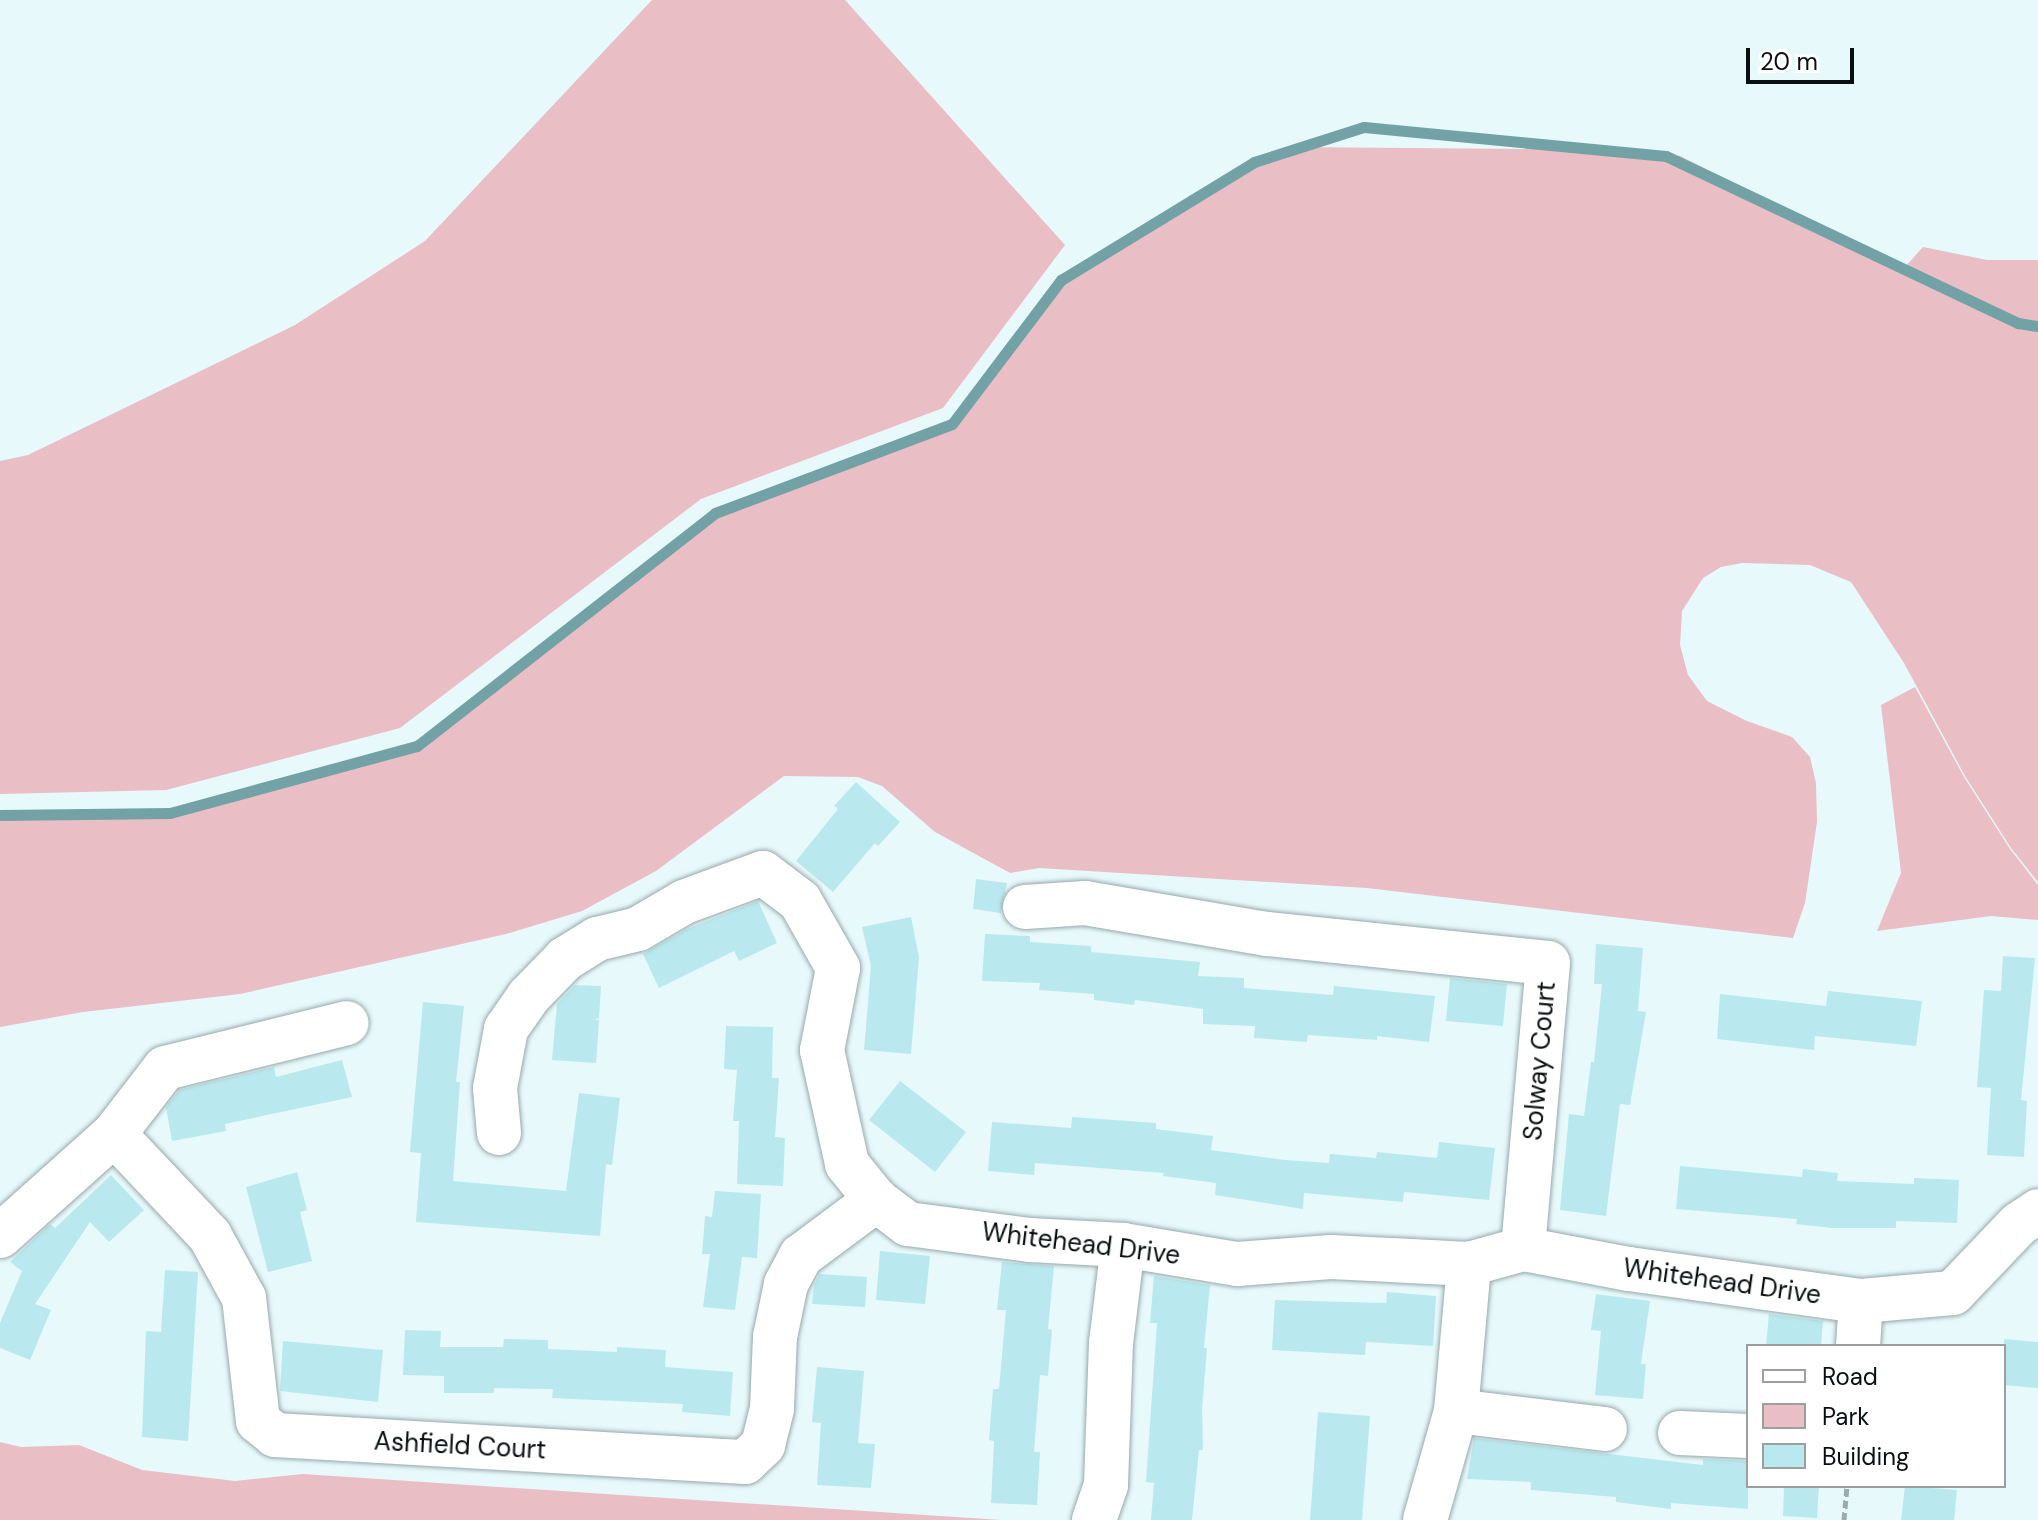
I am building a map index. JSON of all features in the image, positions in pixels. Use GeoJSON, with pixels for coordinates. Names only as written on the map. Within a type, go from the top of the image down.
{"type":"FeatureCollection","features":[{"type":"Feature","properties":{"kind":"street","name":"Whitehead Drive"},"geometry":{"type":"LineString","coordinates":[[499,1133],[495,1088],[506,1029],[529,996],[565,959],[597,939],[638,929],[684,902],[763,873],[800,901],[838,968],[822,1050],[847,1164],[876,1200],[908,1224],[1030,1240],[1123,1245],[1237,1264],[1331,1257],[1469,1264],[1523,1249],[1629,1269],[1861,1301],[1953,1293],[2019,1224],[2038,1211]]}},
{"type":"Feature","properties":{"kind":"street","name":"Solway Court"},"geometry":{"type":"LineString","coordinates":[[1025,907],[1085,903],[1267,934],[1548,963],[1523,1249]]}},
{"type":"Feature","properties":{"kind":"street"},"geometry":{"type":"LineString","coordinates":[[0,1236],[114,1134],[165,1068],[347,1023]]}},
{"type":"Feature","properties":{"kind":"street","name":"Ashfield Court"},"geometry":{"type":"LineString","coordinates":[[114,1134],[210,1236],[244,1298],[258,1421],[275,1435],[745,1462],[763,1445],[772,1408],[775,1337],[786,1284],[801,1256],[876,1200]]}},
{"type":"Feature","properties":{"kind":"street"},"geometry":{"type":"LineString","coordinates":[[1094,1520],[1106,1485],[1111,1343],[1123,1245]]}},
{"type":"Feature","properties":{"kind":"street"},"geometry":{"type":"LineString","coordinates":[[1425,1520],[1456,1411],[1469,1264]]}},
{"type":"Feature","properties":{"kind":"street"},"geometry":{"type":"LineString","coordinates":[[1858,1344],[1861,1301]]}},
{"type":"Feature","properties":{"kind":"street"},"geometry":{"type":"LineString","coordinates":[[1456,1411],[1605,1429]]}},
{"type":"Feature","properties":{"kind":"street"},"geometry":{"type":"LineString","coordinates":[[1680,1433],[1746,1436]]}},
{"type":"Feature","properties":{"kind":"path"},"geometry":{"type":"LineString","coordinates":[[1844,1520],[1847,1488]]}},
{"type":"Feature","properties":{"kind":"green space"},"geometry":{"type":"Polygon","coordinates":[[[652,0],[845,0],[1065,245],[943,408],[701,499],[400,728],[166,790],[0,794],[0,461],[28,455],[295,325],[425,241],[652,0]]]}},
{"type":"Feature","properties":{"kind":"green space"},"geometry":{"type":"Polygon","coordinates":[[[1291,147],[1644,150],[1680,156],[1904,268],[1923,247],[1987,260],[2038,260],[2038,882],[2011,848],[1965,776],[1904,663],[1851,582],[1810,565],[1742,563],[1721,567],[1703,578],[1682,611],[1680,645],[1688,675],[1707,701],[1747,721],[1792,737],[1810,757],[1816,783],[1817,822],[1805,903],[1793,938],[1367,888],[1039,868],[1010,873],[935,832],[882,786],[858,777],[784,776],[656,871],[582,911],[506,934],[240,994],[83,1012],[0,1027],[0,815],[170,813],[417,746],[715,513],[952,424],[1070,278],[1291,147]]]}},
{"type":"Feature","properties":{"kind":"green space"},"geometry":{"type":"Polygon","coordinates":[[[1915,687],[1964,777],[2010,849],[2038,885],[2038,920],[1991,916],[1877,931],[1901,873],[1881,705],[1915,687]]]}},
{"type":"Feature","properties":{"kind":"green space"},"geometry":{"type":"Polygon","coordinates":[[[0,1442],[21,1447],[79,1445],[142,1470],[235,1481],[303,1474],[1001,1520],[0,1520],[0,1442]]]}},
{"type":"Feature","properties":{"kind":"building"},"geometry":{"type":"Polygon","coordinates":[[[856,782],[900,822],[878,846],[875,843],[833,892],[796,861],[838,809],[834,806],[856,782]]]}},
{"type":"Feature","properties":{"kind":"building"},"geometry":{"type":"Polygon","coordinates":[[[976,879],[1007,883],[1001,913],[973,909],[976,879]]]}},
{"type":"Feature","properties":{"kind":"building"},"geometry":{"type":"Polygon","coordinates":[[[758,901],[777,943],[739,961],[734,951],[659,988],[643,954],[687,929],[758,901]]]}},
{"type":"Feature","properties":{"kind":"building"},"geometry":{"type":"Polygon","coordinates":[[[911,917],[919,957],[911,1054],[864,1050],[871,966],[862,927],[911,917]]]}},
{"type":"Feature","properties":{"kind":"building"},"geometry":{"type":"Polygon","coordinates":[[[985,934],[1030,936],[1030,942],[1091,946],[1091,952],[1200,962],[1198,976],[1244,978],[1244,988],[1333,995],[1334,986],[1435,996],[1429,1042],[1377,1036],[1377,1040],[1308,1035],[1307,1042],[1254,1038],[1255,1026],[1203,1024],[1203,1009],[1135,1000],[1134,1005],[1094,1000],[1094,994],[1039,990],[1040,983],[982,981],[985,934]]]}},
{"type":"Feature","properties":{"kind":"building"},"geometry":{"type":"Polygon","coordinates":[[[1596,944],[1643,948],[1638,1011],[1646,1012],[1630,1105],[1620,1104],[1606,1216],[1560,1210],[1569,1114],[1584,1116],[1591,1062],[1594,1062],[1602,984],[1594,984],[1596,944]]]}},
{"type":"Feature","properties":{"kind":"building"},"geometry":{"type":"Polygon","coordinates":[[[2003,956],[2035,958],[2021,1100],[2027,1101],[2024,1157],[1987,1155],[1991,1088],[1977,1087],[1984,990],[2001,991],[2003,956]]]}},
{"type":"Feature","properties":{"kind":"building"},"geometry":{"type":"Polygon","coordinates":[[[1450,978],[1507,984],[1503,1026],[1446,1021],[1450,978]]]}},
{"type":"Feature","properties":{"kind":"building"},"geometry":{"type":"Polygon","coordinates":[[[575,985],[601,986],[599,1018],[594,1020],[599,1020],[596,1063],[552,1060],[557,1004],[575,985]]]}},
{"type":"Feature","properties":{"kind":"building"},"geometry":{"type":"Polygon","coordinates":[[[1828,991],[1922,1001],[1916,1046],[1815,1036],[1814,1050],[1717,1039],[1720,994],[1826,1006],[1828,991]]]}},
{"type":"Feature","properties":{"kind":"building"},"geometry":{"type":"Polygon","coordinates":[[[423,1002],[464,1006],[456,1082],[460,1082],[453,1181],[566,1191],[579,1093],[620,1098],[612,1165],[606,1164],[600,1236],[416,1222],[421,1153],[410,1152],[423,1002]]]}},
{"type":"Feature","properties":{"kind":"building"},"geometry":{"type":"Polygon","coordinates":[[[726,1026],[773,1027],[772,1078],[779,1078],[775,1137],[785,1138],[783,1186],[737,1184],[739,1121],[733,1121],[737,1070],[724,1069],[726,1026]]]}},
{"type":"Feature","properties":{"kind":"building"},"geometry":{"type":"Polygon","coordinates":[[[342,1060],[352,1097],[225,1124],[226,1131],[172,1141],[166,1107],[179,1090],[274,1067],[276,1077],[342,1060]]]}},
{"type":"Feature","properties":{"kind":"building"},"geometry":{"type":"Polygon","coordinates":[[[900,1081],[966,1132],[935,1172],[869,1120],[900,1081]]]}},
{"type":"Feature","properties":{"kind":"building"},"geometry":{"type":"Polygon","coordinates":[[[1072,1117],[1156,1123],[1156,1129],[1213,1136],[1211,1150],[1285,1160],[1329,1163],[1330,1154],[1376,1158],[1377,1152],[1437,1158],[1439,1142],[1495,1148],[1489,1200],[1404,1192],[1403,1202],[1304,1193],[1303,1209],[1215,1195],[1216,1183],[1163,1176],[1164,1173],[1035,1163],[1034,1175],[988,1171],[992,1122],[1071,1128],[1072,1117]]]}},
{"type":"Feature","properties":{"kind":"building"},"geometry":{"type":"Polygon","coordinates":[[[1680,1166],[1802,1177],[1803,1169],[1838,1173],[1837,1181],[1914,1184],[1914,1178],[1959,1180],[1957,1223],[1896,1221],[1896,1228],[1832,1228],[1796,1224],[1797,1219],[1676,1209],[1680,1166]]]}},
{"type":"Feature","properties":{"kind":"building"},"geometry":{"type":"Polygon","coordinates":[[[297,1172],[307,1210],[300,1212],[312,1261],[268,1272],[246,1187],[297,1172]]]}},
{"type":"Feature","properties":{"kind":"building"},"geometry":{"type":"Polygon","coordinates":[[[111,1175],[144,1210],[109,1242],[90,1222],[35,1304],[51,1310],[30,1360],[0,1348],[0,1323],[22,1271],[10,1262],[50,1224],[55,1228],[111,1175]]]}},
{"type":"Feature","properties":{"kind":"building"},"geometry":{"type":"Polygon","coordinates":[[[715,1191],[761,1194],[757,1258],[742,1257],[735,1310],[703,1307],[710,1254],[702,1254],[705,1216],[712,1217],[715,1191]]]}},
{"type":"Feature","properties":{"kind":"building"},"geometry":{"type":"Polygon","coordinates":[[[880,1251],[930,1256],[925,1304],[876,1300],[880,1251]]]}},
{"type":"Feature","properties":{"kind":"building"},"geometry":{"type":"Polygon","coordinates":[[[1002,1262],[1054,1266],[1048,1329],[1052,1330],[1048,1376],[1040,1375],[1034,1452],[1040,1452],[1037,1505],[991,1503],[994,1441],[989,1440],[993,1389],[999,1389],[1006,1310],[997,1310],[1002,1262]]]}},
{"type":"Feature","properties":{"kind":"building"},"geometry":{"type":"Polygon","coordinates":[[[165,1270],[198,1272],[188,1441],[142,1437],[146,1331],[161,1332],[165,1270]]]}},
{"type":"Feature","properties":{"kind":"building"},"geometry":{"type":"Polygon","coordinates":[[[820,1274],[867,1277],[865,1307],[812,1304],[814,1285],[820,1274]]]}},
{"type":"Feature","properties":{"kind":"building"},"geometry":{"type":"Polygon","coordinates":[[[1154,1276],[1210,1285],[1204,1348],[1207,1348],[1202,1409],[1203,1450],[1199,1450],[1192,1520],[1151,1520],[1154,1483],[1146,1482],[1157,1323],[1150,1323],[1154,1276]]]}},
{"type":"Feature","properties":{"kind":"building"},"geometry":{"type":"Polygon","coordinates":[[[1387,1292],[1436,1296],[1433,1346],[1366,1342],[1365,1355],[1272,1350],[1275,1300],[1386,1303],[1387,1292]]]}},
{"type":"Feature","properties":{"kind":"building"},"geometry":{"type":"Polygon","coordinates":[[[1596,1294],[1650,1301],[1641,1364],[1646,1364],[1643,1399],[1595,1395],[1601,1331],[1591,1330],[1596,1294]]]}},
{"type":"Feature","properties":{"kind":"building"},"geometry":{"type":"Polygon","coordinates":[[[1769,1314],[1823,1321],[1821,1344],[1766,1344],[1769,1314]]]}},
{"type":"Feature","properties":{"kind":"building"},"geometry":{"type":"Polygon","coordinates":[[[405,1330],[441,1331],[440,1347],[503,1347],[504,1339],[548,1340],[548,1349],[617,1352],[617,1347],[666,1350],[665,1367],[733,1372],[730,1416],[682,1412],[683,1404],[552,1398],[553,1389],[494,1388],[494,1393],[444,1393],[444,1376],[403,1375],[405,1330]]]}},
{"type":"Feature","properties":{"kind":"building"},"geometry":{"type":"Polygon","coordinates":[[[2004,1339],[2038,1342],[2038,1388],[2006,1385],[2004,1339]]]}},
{"type":"Feature","properties":{"kind":"building"},"geometry":{"type":"Polygon","coordinates":[[[283,1341],[383,1350],[378,1402],[280,1391],[283,1341]]]}},
{"type":"Feature","properties":{"kind":"building"},"geometry":{"type":"Polygon","coordinates":[[[817,1367],[864,1371],[858,1443],[875,1444],[871,1488],[817,1485],[821,1423],[812,1422],[817,1367]]]}},
{"type":"Feature","properties":{"kind":"building"},"geometry":{"type":"Polygon","coordinates":[[[1318,1412],[1370,1416],[1362,1520],[1310,1520],[1318,1412]]]}},
{"type":"Feature","properties":{"kind":"building"},"geometry":{"type":"Polygon","coordinates":[[[1474,1438],[1703,1465],[1703,1459],[1746,1461],[1748,1509],[1671,1503],[1671,1509],[1616,1502],[1616,1497],[1531,1490],[1531,1482],[1467,1479],[1474,1438]]]}},
{"type":"Feature","properties":{"kind":"building"},"geometry":{"type":"Polygon","coordinates":[[[1784,1488],[1819,1488],[1817,1518],[1783,1516],[1784,1488]]]}},
{"type":"Feature","properties":{"kind":"building"},"geometry":{"type":"Polygon","coordinates":[[[1905,1488],[1957,1490],[1954,1520],[1901,1520],[1905,1488]]]}},
{"type":"Feature","properties":{"kind":"waterway"},"geometry":{"type":"LineString","coordinates":[[0,815],[170,813],[417,746],[715,513],[952,424],[1061,280],[1254,162],[1364,127],[1666,156],[2018,323],[2038,326]]}}]}
